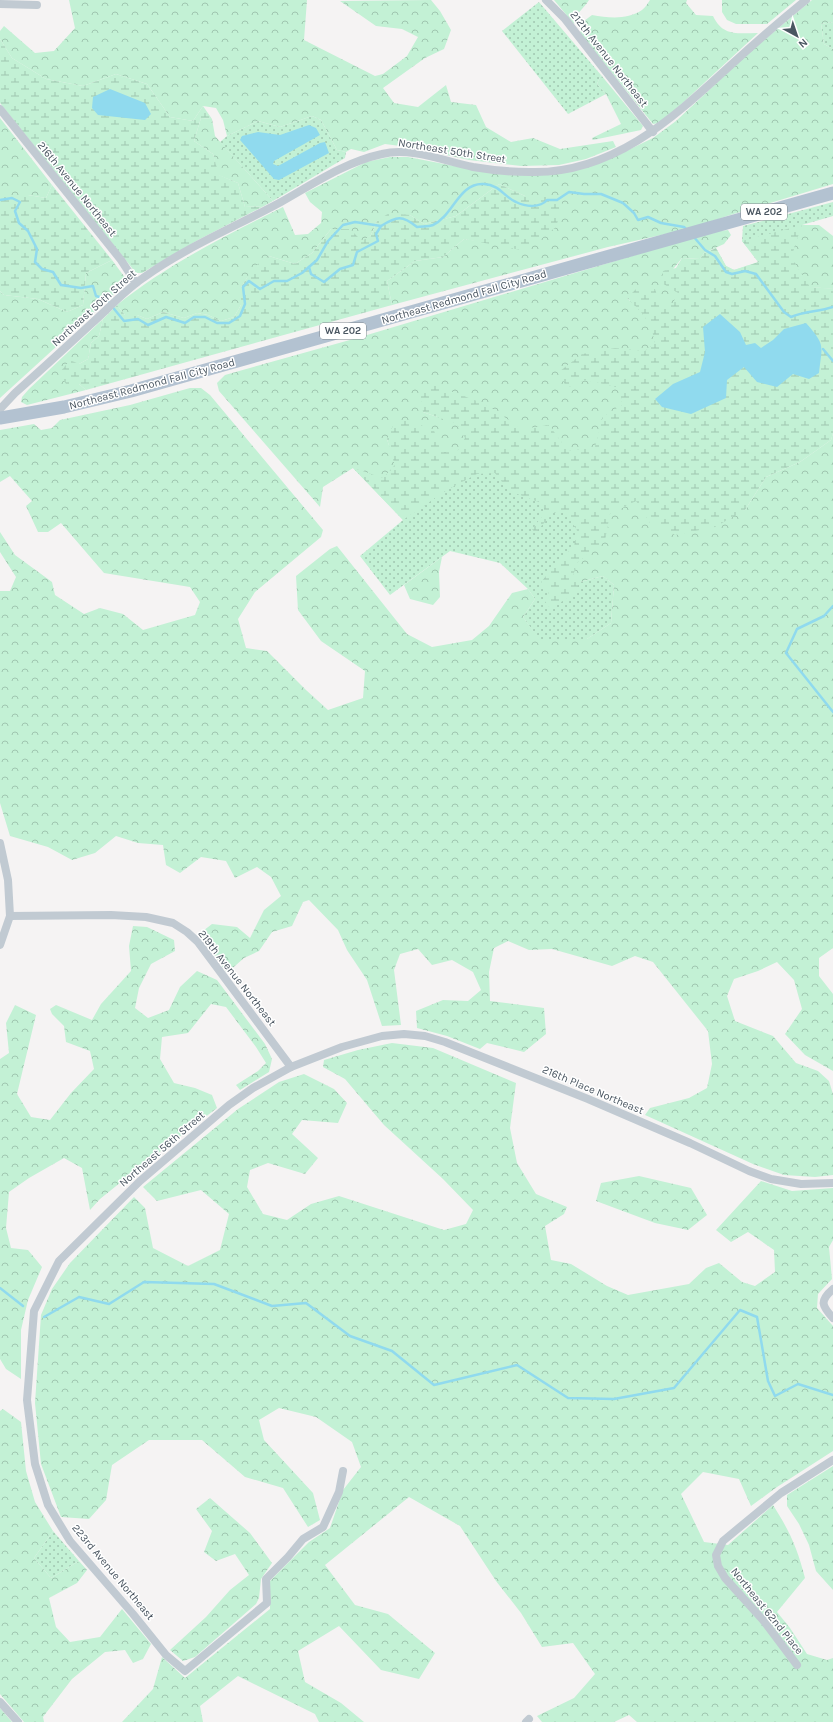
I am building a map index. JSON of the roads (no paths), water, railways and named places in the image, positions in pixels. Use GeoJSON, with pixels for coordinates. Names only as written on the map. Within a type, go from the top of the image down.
{"type":"FeatureCollection","features":[{"type":"Feature","properties":{"kind":"main road","name":"Northeast Redmond Fall City Road"},"geometry":{"type":"LineString","coordinates":[[0,418],[64,407],[131,391],[833,193]]}},
{"type":"Feature","properties":{"kind":"street","name":"212th Avenue Northeast"},"geometry":{"type":"LineString","coordinates":[[546,0],[565,19],[653,132]]}},
{"type":"Feature","properties":{"kind":"street","name":"Northeast 50th Street"},"geometry":{"type":"LineString","coordinates":[[0,409],[15,393],[136,283],[191,248],[331,174],[364,159],[384,153],[402,152],[474,167],[517,172],[541,173],[569,169],[592,163],[653,132],[674,116],[772,27],[806,0]]}},
{"type":"Feature","properties":{"kind":"street"},"geometry":{"type":"LineString","coordinates":[[0,4],[37,5]]}},
{"type":"Feature","properties":{"kind":"street","name":"216th Avenue Northeast"},"geometry":{"type":"LineString","coordinates":[[0,109],[121,260],[136,283]]}},
{"type":"Feature","properties":{"kind":"street"},"geometry":{"type":"LineString","coordinates":[[0,843],[8,880],[10,916],[0,945]]}},
{"type":"Feature","properties":{"kind":"street","name":"219th Avenue Northeast"},"geometry":{"type":"LineString","coordinates":[[10,916],[111,915],[146,917],[173,923],[187,932],[198,942],[291,1067]]}},
{"type":"Feature","properties":{"kind":"street","name":"216th Place Northeast"},"geometry":{"type":"LineString","coordinates":[[342,1047],[382,1036],[404,1034],[425,1036],[459,1047],[577,1095],[690,1143],[749,1171],[772,1179],[801,1184],[833,1183]]}},
{"type":"Feature","properties":{"kind":"street","name":"Northeast 56th Street"},"geometry":{"type":"LineString","coordinates":[[34,1311],[59,1261],[140,1181],[229,1105],[253,1088],[291,1067],[342,1047]]}},
{"type":"Feature","properties":{"kind":"street"},"geometry":{"type":"LineString","coordinates":[[833,1289],[825,1295],[823,1300],[824,1308],[833,1318]]}},
{"type":"Feature","properties":{"kind":"street","name":"223rd Avenue Northeast"},"geometry":{"type":"LineString","coordinates":[[34,1311],[27,1400],[35,1464],[48,1506],[70,1541],[134,1614],[166,1655],[185,1671],[267,1603],[266,1579],[288,1557],[303,1539],[323,1527],[338,1492],[343,1471]]}},
{"type":"Feature","properties":{"kind":"street","name":"Northeast 62nd Place"},"geometry":{"type":"LineString","coordinates":[[797,1665],[763,1620],[725,1578],[718,1566],[716,1555],[723,1541],[781,1493],[833,1460]]}},
{"type":"Feature","properties":{"kind":"street"},"geometry":{"type":"LineString","coordinates":[[0,1702],[18,1722]]}},
{"type":"Feature","properties":{"kind":"water"},"geometry":{"type":"Polygon","coordinates":[[[110,89],[145,103],[151,114],[145,120],[98,115],[92,108],[93,97],[110,89]]]}},
{"type":"Feature","properties":{"kind":"water"},"geometry":{"type":"Polygon","coordinates":[[[309,125],[316,128],[320,135],[274,161],[273,164],[278,166],[320,143],[325,142],[329,153],[279,180],[274,179],[240,140],[242,136],[258,132],[280,135],[309,125]]]}},
{"type":"Feature","properties":{"kind":"water"},"geometry":{"type":"Polygon","coordinates":[[[720,314],[740,332],[746,345],[755,343],[761,348],[773,340],[784,329],[806,323],[820,341],[821,356],[819,373],[809,379],[793,374],[777,387],[757,382],[744,367],[727,380],[726,398],[691,414],[662,407],[655,399],[673,384],[700,372],[705,352],[703,327],[720,314]]]}},
{"type":"Feature","properties":{"kind":"waterway"},"geometry":{"type":"LineString","coordinates":[[0,200],[12,198],[20,202],[15,211],[19,223],[28,231],[37,249],[35,262],[42,269],[53,272],[61,285],[81,288],[93,286],[96,296],[106,299],[124,321],[138,319],[148,325],[166,317],[185,323],[194,317],[205,317],[217,323],[229,323],[240,316],[245,304],[243,287],[249,281],[260,289],[274,281],[287,281],[302,273],[317,260],[328,241],[343,225],[355,222],[381,226],[391,220],[399,218],[407,220],[417,227],[431,226],[440,221],[446,215],[468,188],[475,185],[489,185],[498,189],[512,200],[528,206],[541,204],[547,200],[557,200],[569,192],[601,194],[623,203],[634,213],[638,220],[648,217],[661,223],[684,227],[687,230]]}},
{"type":"Feature","properties":{"kind":"waterway"},"geometry":{"type":"LineString","coordinates":[[309,267],[311,274],[324,282],[340,269],[353,265],[357,252],[378,241],[376,234],[381,226]]}},
{"type":"Feature","properties":{"kind":"waterway"},"geometry":{"type":"LineString","coordinates":[[693,236],[705,250],[715,256],[726,272],[732,274],[745,271],[756,274],[784,312],[791,317],[833,307]]}},
{"type":"Feature","properties":{"kind":"waterway"},"geometry":{"type":"LineString","coordinates":[[823,349],[833,361]]}},
{"type":"Feature","properties":{"kind":"waterway"},"geometry":{"type":"LineString","coordinates":[[833,606],[824,616],[797,629],[786,653],[833,712]]}},
{"type":"Feature","properties":{"kind":"waterway"},"geometry":{"type":"LineString","coordinates":[[44,1317],[79,1297],[109,1304],[144,1282],[214,1284],[272,1306],[306,1303],[350,1336],[392,1351],[434,1385],[517,1365],[568,1398],[614,1399],[674,1388],[740,1310],[757,1317],[768,1381],[775,1396],[798,1384],[833,1395]]}},
{"type":"Feature","properties":{"kind":"waterway"},"geometry":{"type":"LineString","coordinates":[[0,1288],[23,1306]]}}]}
